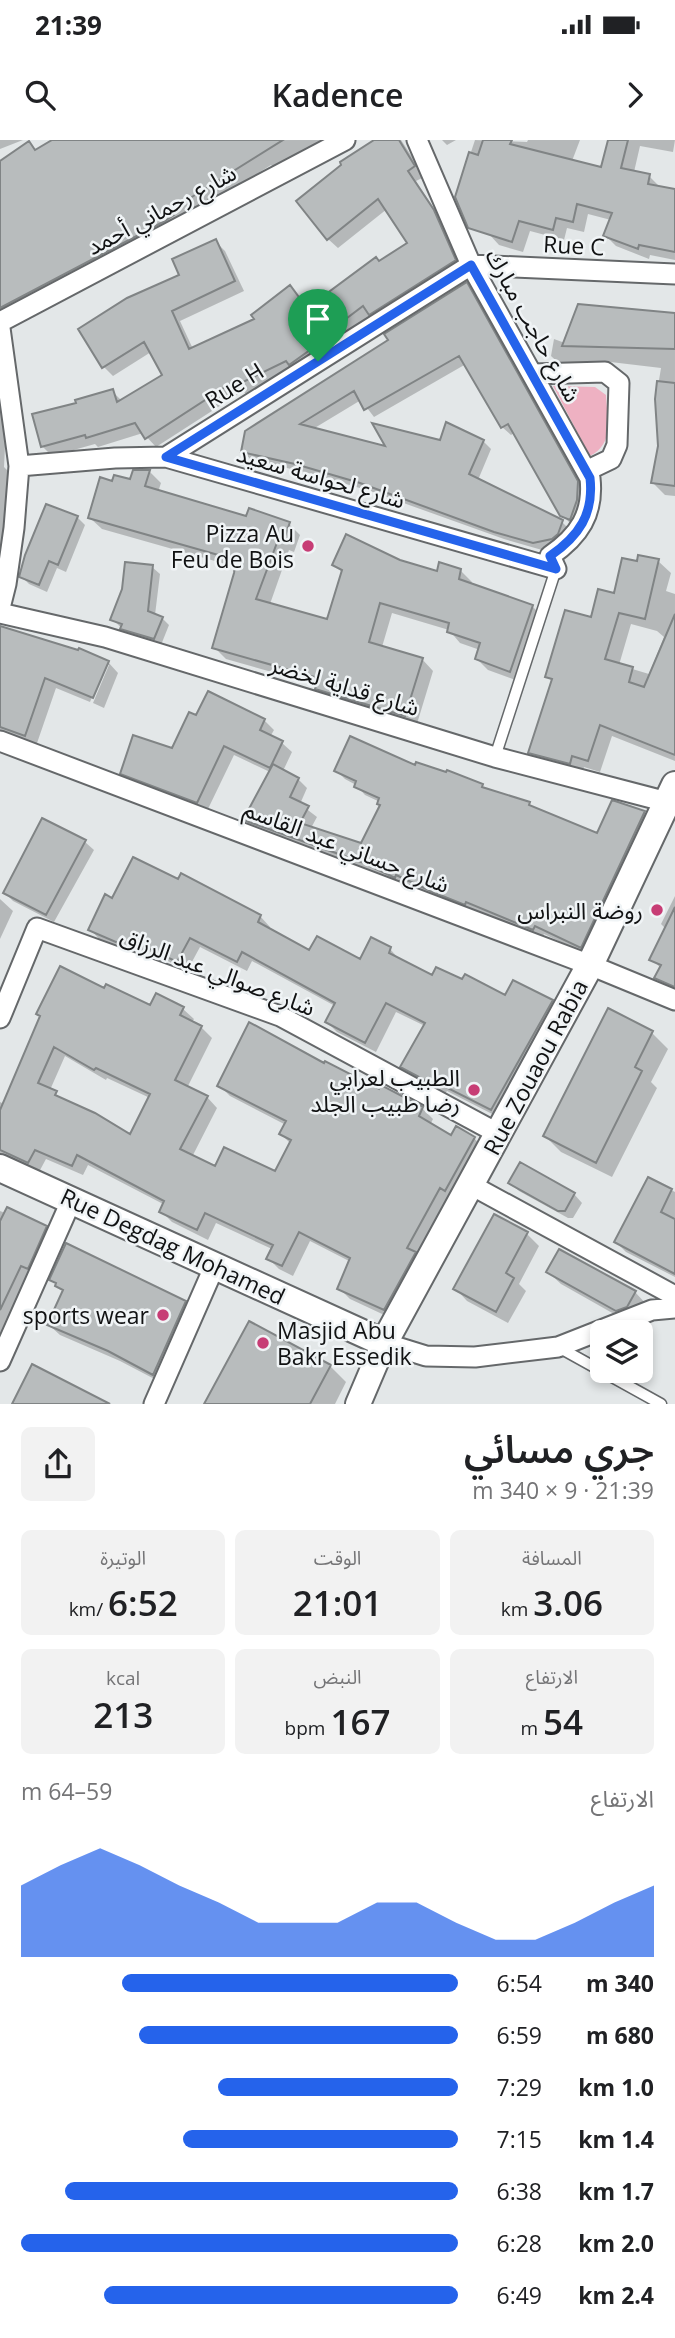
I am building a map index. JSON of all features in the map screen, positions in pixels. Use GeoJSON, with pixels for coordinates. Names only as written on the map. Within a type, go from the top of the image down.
{"type":"FeatureCollection","features":[{"type":"Feature","properties":{"kind":"main road","name":"Rue Zouaou Rabia"},"geometry":{"type":"LineString","coordinates":[[384,1343],[590,965],[673,797]]}},
{"type":"Feature","properties":{"kind":"main road","name":"Rue Degdag Mohamed"},"geometry":{"type":"LineString","coordinates":[[0,1168],[384,1343]]}},
{"type":"Feature","properties":{"kind":"street","name":"شارع رحماني أحمد"},"geometry":{"type":"LineString","coordinates":[[0,322],[345,140]]}},
{"type":"Feature","properties":{"kind":"street","name":"شارع حاجب مبارك"},"geometry":{"type":"LineString","coordinates":[[417,140],[471,265],[586,471],[591,486],[590,507],[576,532],[550,556],[556,569]]}},
{"type":"Feature","properties":{"kind":"street","name":"Rue C"},"geometry":{"type":"LineString","coordinates":[[471,265],[675,274]]}},
{"type":"Feature","properties":{"kind":"street","name":"Rue H"},"geometry":{"type":"LineString","coordinates":[[166,457],[471,265]]}},
{"type":"Feature","properties":{"kind":"street"},"geometry":{"type":"LineString","coordinates":[[0,328],[19,466],[12,542],[0,610]]}},
{"type":"Feature","properties":{"kind":"street"},"geometry":{"type":"LineString","coordinates":[[533,374],[605,372],[619,383],[617,445],[611,459],[586,471]]}},
{"type":"Feature","properties":{"kind":"street","name":"شارع لحواسة سعيد"},"geometry":{"type":"LineString","coordinates":[[19,466],[115,458],[166,457],[556,569]]}},
{"type":"Feature","properties":{"kind":"street","name":"شارع قداية لخضر"},"geometry":{"type":"LineString","coordinates":[[0,610],[105,637],[495,757],[673,797]]}},
{"type":"Feature","properties":{"kind":"street","name":"شارع حساني عبد القاسم"},"geometry":{"type":"LineString","coordinates":[[0,741],[590,965],[675,1000]]}},
{"type":"Feature","properties":{"kind":"street","name":"شارع صوالي عبد الرزاق"},"geometry":{"type":"LineString","coordinates":[[0,1018],[37,928],[280,1016],[499,1134]]}},
{"type":"Feature","properties":{"kind":"street"},"geometry":{"type":"LineString","coordinates":[[471,1185],[675,1296]]}},
{"type":"Feature","properties":{"kind":"street"},"geometry":{"type":"LineString","coordinates":[[0,1361],[72,1199]]}},
{"type":"Feature","properties":{"kind":"street"},"geometry":{"type":"LineString","coordinates":[[154,1404],[215,1265]]}},
{"type":"Feature","properties":{"kind":"street"},"geometry":{"type":"LineString","coordinates":[[358,1404],[384,1343],[426,1356],[475,1357],[558,1346],[652,1310],[675,1308]]}},
{"type":"Feature","properties":{"kind":"lane"},"geometry":{"type":"LineString","coordinates":[[495,757],[556,569]]}},
{"type":"Feature","properties":{"kind":"lane"},"geometry":{"type":"LineString","coordinates":[[558,1346],[660,1404]]}},
{"type":"Feature","properties":{"kind":"shaded area"},"geometry":{"type":"Polygon","coordinates":[[[553,386],[595,387],[606,395],[608,430],[603,444],[590,456],[553,386]]]}},
{"type":"Feature","properties":{"kind":"building"},"geometry":{"type":"Polygon","coordinates":[[[52,140],[283,140],[171,210],[174,215],[165,221],[0,308],[0,161],[29,141],[35,150],[52,140]]]}},
{"type":"Feature","properties":{"kind":"building"},"geometry":{"type":"Polygon","coordinates":[[[374,140],[399,140],[415,166],[408,171],[434,210],[456,260],[369,315],[363,306],[326,334],[328,337],[289,365],[286,361],[235,386],[233,382],[145,439],[135,423],[86,438],[85,435],[41,447],[32,414],[76,403],[75,400],[113,389],[117,402],[162,375],[144,342],[102,368],[78,329],[127,298],[179,275],[172,259],[216,239],[235,281],[172,311],[189,349],[254,319],[251,315],[290,285],[307,308],[376,257],[379,261],[407,243],[378,199],[327,240],[296,201],[341,165],[340,162],[374,140]]]}},
{"type":"Feature","properties":{"kind":"building"},"geometry":{"type":"Polygon","coordinates":[[[483,140],[512,140],[510,144],[601,167],[608,140],[628,140],[621,168],[650,174],[648,184],[675,189],[675,252],[639,245],[638,249],[603,236],[612,213],[577,204],[573,222],[556,218],[553,230],[519,221],[512,242],[468,228],[455,197],[469,152],[478,155],[483,140]]]}},
{"type":"Feature","properties":{"kind":"building"},"geometry":{"type":"Polygon","coordinates":[[[467,282],[578,481],[577,500],[570,520],[560,516],[508,424],[501,428],[459,356],[364,410],[354,391],[300,424],[385,446],[372,423],[440,440],[446,422],[484,440],[469,474],[563,520],[558,534],[552,539],[533,543],[494,532],[360,483],[241,452],[245,431],[388,340],[384,334],[467,282]]]}},
{"type":"Feature","properties":{"kind":"building"},"geometry":{"type":"Polygon","coordinates":[[[578,304],[675,313],[675,349],[562,346],[578,304]]]}},
{"type":"Feature","properties":{"kind":"building"},"geometry":{"type":"Polygon","coordinates":[[[657,381],[675,383],[675,486],[651,483],[658,446],[655,399],[657,381]]]}},
{"type":"Feature","properties":{"kind":"building"},"geometry":{"type":"Polygon","coordinates":[[[133,470],[150,470],[145,486],[246,516],[249,508],[290,522],[283,542],[278,540],[256,599],[327,619],[342,570],[332,565],[346,534],[400,560],[437,571],[439,562],[461,569],[459,579],[533,605],[510,672],[475,659],[480,643],[447,632],[449,623],[380,603],[369,642],[423,658],[405,716],[315,689],[318,678],[212,648],[236,560],[88,518],[100,477],[112,481],[114,475],[130,479],[133,470]]]}},
{"type":"Feature","properties":{"kind":"building"},"geometry":{"type":"Polygon","coordinates":[[[46,504],[78,516],[58,565],[49,561],[39,585],[19,577],[46,504]]]}},
{"type":"Feature","properties":{"kind":"building"},"geometry":{"type":"Polygon","coordinates":[[[638,555],[659,559],[645,619],[619,613],[605,659],[633,667],[629,682],[644,687],[675,614],[675,755],[600,725],[588,761],[572,756],[570,764],[528,753],[552,679],[545,677],[565,610],[591,617],[598,589],[614,593],[622,558],[637,561],[638,555]]]}},
{"type":"Feature","properties":{"kind":"building"},"geometry":{"type":"Polygon","coordinates":[[[125,562],[153,565],[148,611],[163,617],[154,639],[120,629],[122,624],[110,620],[122,589],[125,562]]]}},
{"type":"Feature","properties":{"kind":"building"},"geometry":{"type":"Polygon","coordinates":[[[0,626],[78,650],[79,648],[109,661],[93,698],[45,678],[25,736],[0,727],[0,626]]]}},
{"type":"Feature","properties":{"kind":"building"},"geometry":{"type":"Polygon","coordinates":[[[208,691],[265,719],[260,730],[283,741],[270,768],[224,746],[197,803],[120,774],[133,735],[172,748],[189,712],[196,715],[208,691]]]}},
{"type":"Feature","properties":{"kind":"building"},"geometry":{"type":"Polygon","coordinates":[[[350,736],[415,765],[416,762],[446,772],[447,770],[483,784],[482,787],[530,802],[529,805],[597,833],[612,800],[645,811],[581,948],[535,926],[533,930],[466,902],[465,905],[435,893],[396,875],[395,878],[364,863],[243,820],[273,764],[299,778],[290,797],[309,806],[300,823],[361,843],[380,805],[377,804],[379,798],[354,787],[356,781],[334,771],[350,736]]]}},
{"type":"Feature","properties":{"kind":"building"},"geometry":{"type":"Polygon","coordinates":[[[42,818],[86,840],[46,915],[3,893],[42,818]]]}},
{"type":"Feature","properties":{"kind":"building"},"geometry":{"type":"Polygon","coordinates":[[[133,857],[178,879],[181,873],[261,915],[258,922],[309,950],[317,936],[360,959],[371,937],[391,947],[389,953],[432,975],[436,967],[462,979],[465,974],[505,995],[513,980],[553,1000],[491,1110],[400,1067],[425,1023],[386,1003],[365,1043],[325,1022],[335,1003],[242,952],[237,962],[190,938],[177,962],[136,942],[132,949],[88,930],[105,894],[112,898],[133,857]]]}},
{"type":"Feature","properties":{"kind":"building"},"geometry":{"type":"Polygon","coordinates":[[[675,907],[675,987],[654,978],[661,965],[649,960],[675,907]]]}},
{"type":"Feature","properties":{"kind":"building"},"geometry":{"type":"Polygon","coordinates":[[[60,966],[104,988],[106,984],[150,1005],[156,993],[184,1007],[180,1015],[202,1026],[175,1080],[208,1096],[180,1149],[215,1166],[224,1147],[275,1171],[291,1140],[279,1134],[286,1121],[217,1086],[249,1022],[324,1063],[325,1061],[379,1089],[381,1085],[423,1107],[419,1116],[451,1135],[456,1126],[475,1137],[445,1191],[440,1188],[407,1248],[416,1252],[384,1310],[337,1289],[350,1258],[299,1232],[282,1266],[266,1259],[273,1245],[205,1213],[197,1230],[159,1212],[164,1201],[77,1155],[72,1166],[35,1150],[28,1163],[0,1150],[0,1110],[40,1016],[36,1014],[60,966]],[[54,1047],[38,1083],[57,1091],[55,1095],[95,1113],[130,1134],[150,1094],[96,1068],[94,1070],[54,1047]]]}},
{"type":"Feature","properties":{"kind":"building"},"geometry":{"type":"Polygon","coordinates":[[[608,1008],[653,1031],[635,1067],[642,1071],[596,1163],[543,1136],[608,1008]]]}},
{"type":"Feature","properties":{"kind":"building"},"geometry":{"type":"Polygon","coordinates":[[[520,1162],[575,1193],[565,1211],[558,1211],[508,1183],[520,1162]]]}},
{"type":"Feature","properties":{"kind":"building"},"geometry":{"type":"Polygon","coordinates":[[[648,1177],[672,1189],[661,1212],[675,1219],[675,1274],[614,1242],[648,1177]]]}},
{"type":"Feature","properties":{"kind":"building"},"geometry":{"type":"Polygon","coordinates":[[[7,1207],[47,1226],[28,1269],[21,1266],[0,1310],[0,1221],[7,1207]]]}},
{"type":"Feature","properties":{"kind":"building"},"geometry":{"type":"Polygon","coordinates":[[[494,1214],[528,1232],[506,1273],[514,1278],[496,1312],[453,1289],[494,1214]]]}},
{"type":"Feature","properties":{"kind":"building"},"geometry":{"type":"Polygon","coordinates":[[[66,1243],[186,1301],[153,1375],[108,1351],[47,1325],[63,1290],[49,1280],[66,1243]]]}},
{"type":"Feature","properties":{"kind":"building"},"geometry":{"type":"Polygon","coordinates":[[[559,1249],[636,1291],[627,1307],[616,1311],[546,1272],[559,1249]]]}},
{"type":"Feature","properties":{"kind":"building","name":"Masjid Abu Bakr Essedik"},"geometry":{"type":"Polygon","coordinates":[[[249,1321],[331,1365],[310,1404],[204,1404],[249,1321]]]}},
{"type":"Feature","properties":{"kind":"building"},"geometry":{"type":"Polygon","coordinates":[[[32,1364],[110,1404],[12,1404],[32,1364]]]}},
{"type":"Feature","properties":{"kind":"place","name":"Pizza Au Feu de Bois"},"geometry":{"type":"Point","coordinates":[308,546]}},
{"type":"Feature","properties":{"kind":"place","name":"روضة النبراس"},"geometry":{"type":"Point","coordinates":[657,910]}},
{"type":"Feature","properties":{"kind":"place","name":"الطبيب لعرابي رضا طبيب الجلد"},"geometry":{"type":"Point","coordinates":[474,1090]}},
{"type":"Feature","properties":{"kind":"place","name":"sports wear"},"geometry":{"type":"Point","coordinates":[163,1315]}},
{"type":"Feature","properties":{"kind":"place","name":"Masjid Abu Bakr Essedik"},"geometry":{"type":"Point","coordinates":[263,1343]}},
{"type":"Feature","properties":{"kind":"route"},"geometry":{"type":"LineString","coordinates":[[471,265],[590,478],[592,494],[584,521],[568,541],[550,556],[556,569],[166,457],[318,361],[471,265]]}}]}
